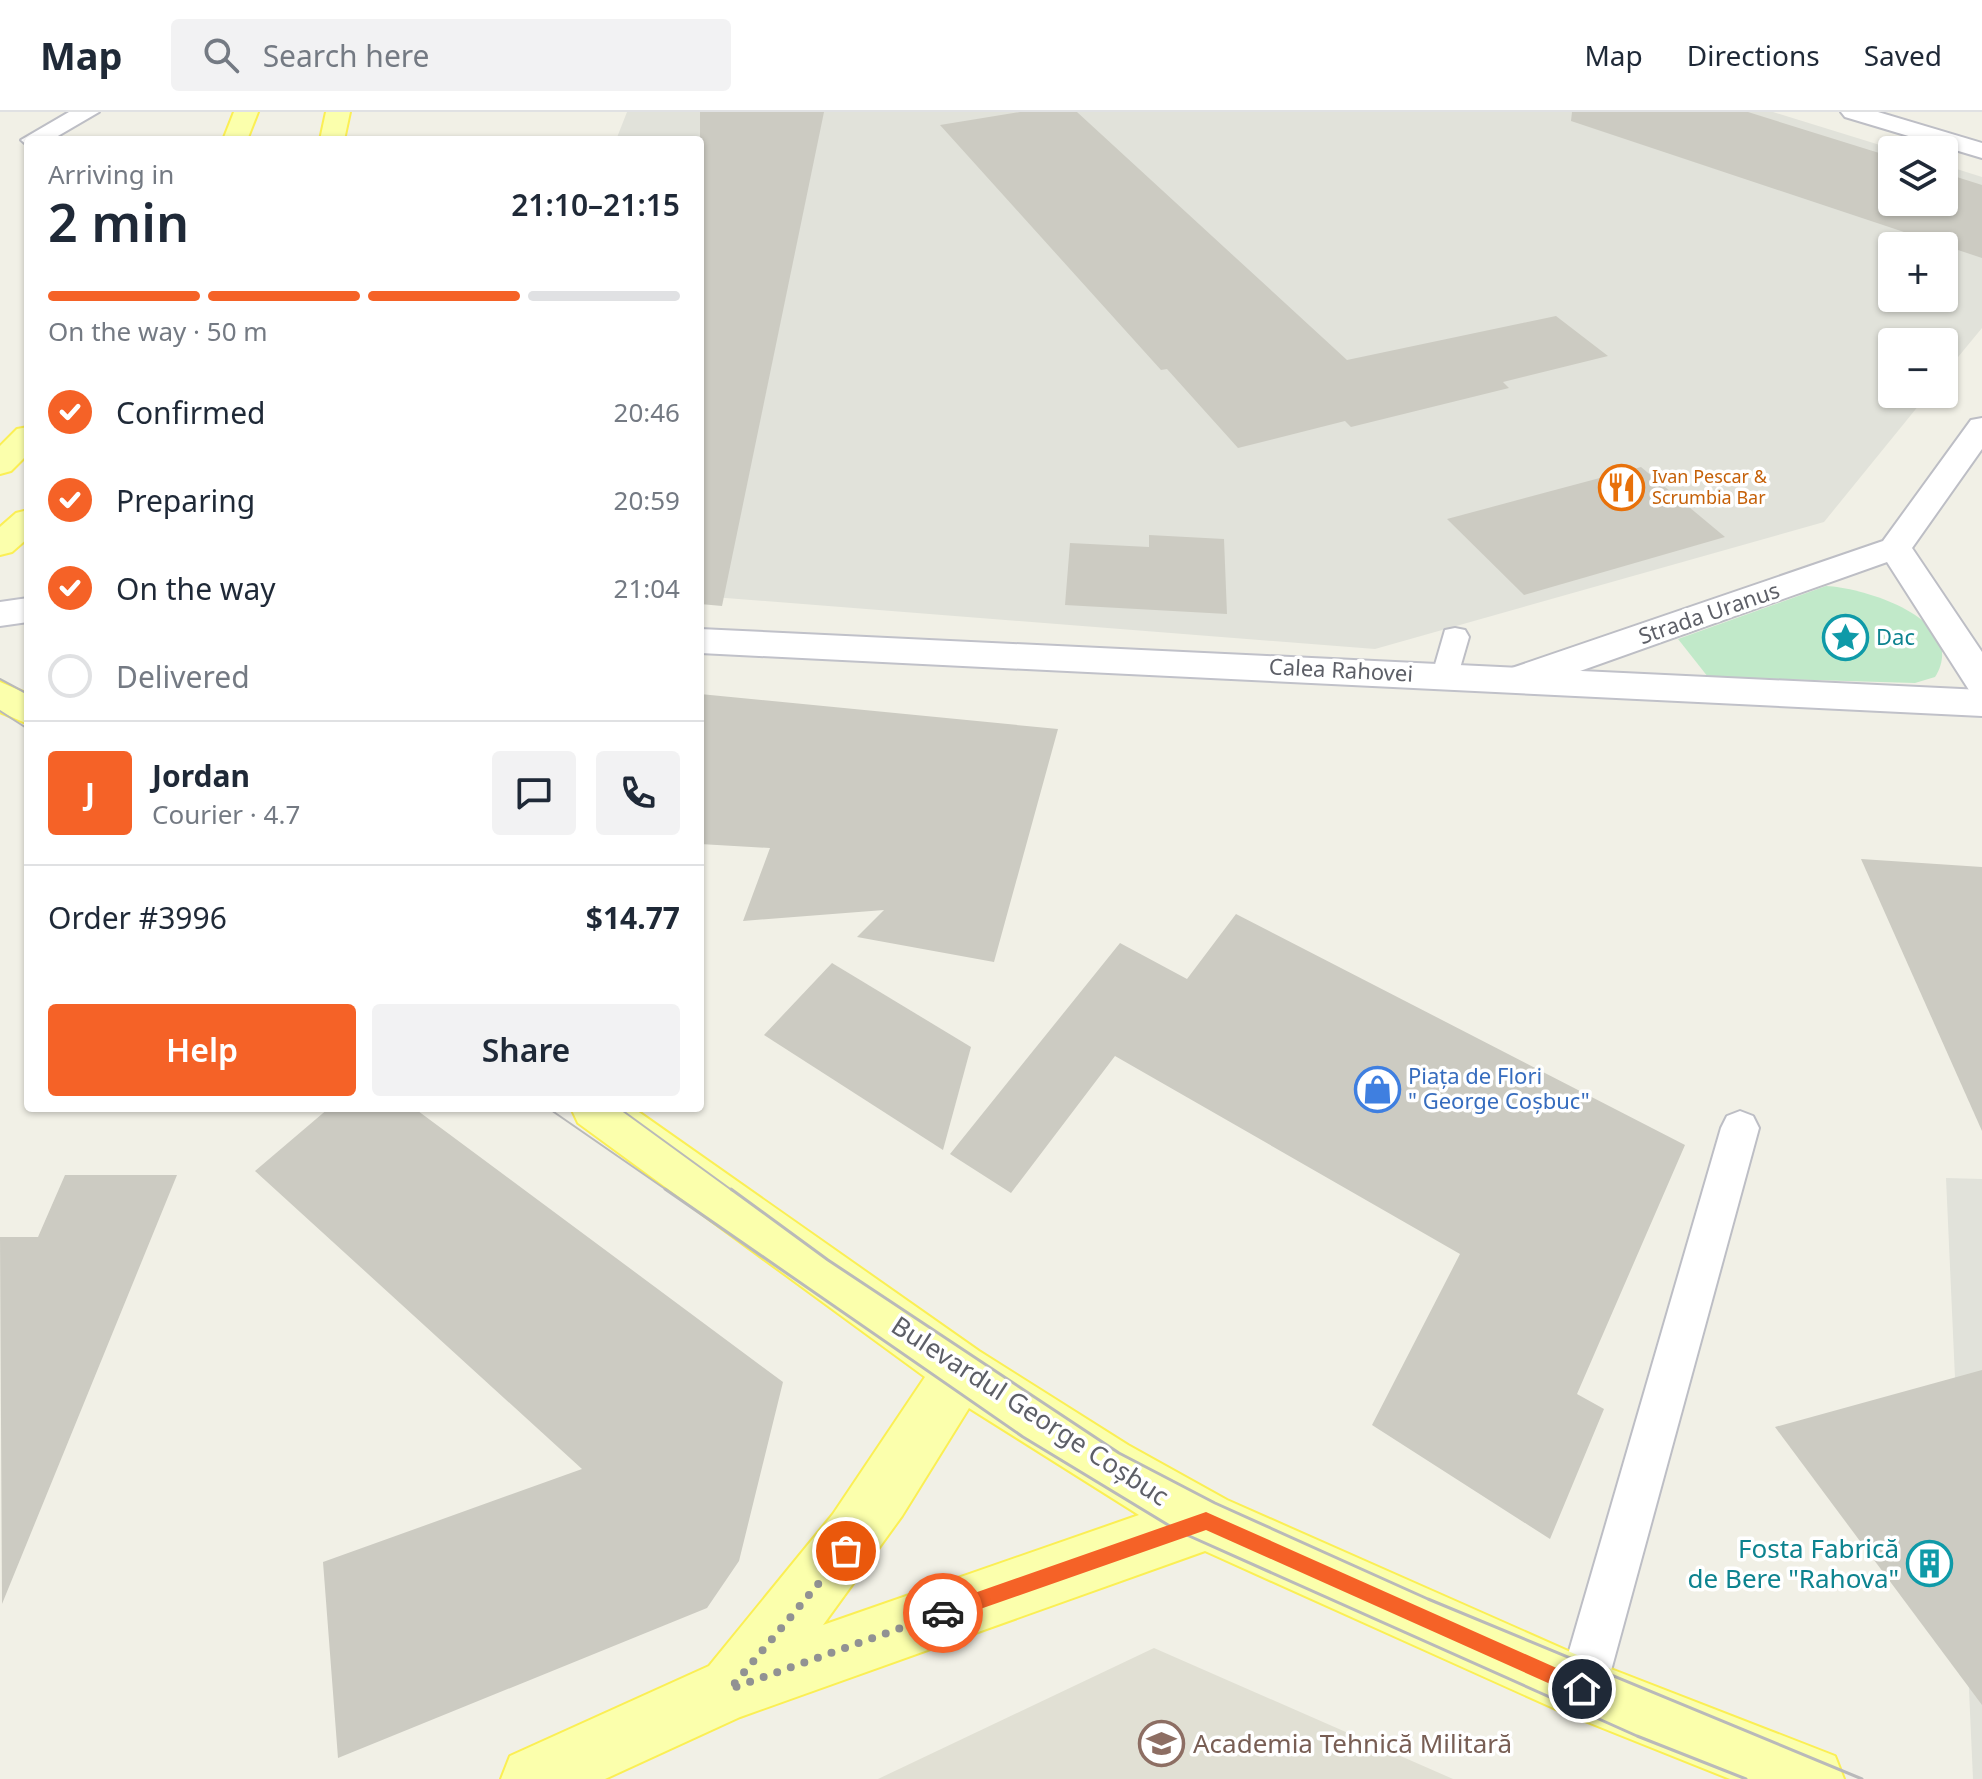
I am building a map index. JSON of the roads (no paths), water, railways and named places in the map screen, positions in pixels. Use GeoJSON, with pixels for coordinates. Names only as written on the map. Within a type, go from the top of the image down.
{"type":"FeatureCollection","features":[{"type":"Feature","properties":{"kind":"main road"},"geometry":{"type":"LineString","coordinates":[[237,136],[246,112]]}},
{"type":"Feature","properties":{"kind":"main road"},"geometry":{"type":"LineString","coordinates":[[333,136],[338,112]]}},
{"type":"Feature","properties":{"kind":"main road"},"geometry":{"type":"LineString","coordinates":[[0,464],[24,440]]}},
{"type":"Feature","properties":{"kind":"main road"},"geometry":{"type":"LineString","coordinates":[[0,545],[24,524]]}},
{"type":"Feature","properties":{"kind":"main road"},"geometry":{"type":"LineString","coordinates":[[0,695],[24,709]]}},
{"type":"Feature","properties":{"kind":"main road","name":"Bulevardul George Coșbuc"},"geometry":{"type":"LineString","coordinates":[[601,1112],[960,1370],[1108,1465],[1206,1521],[1582,1689],[1812,1779]]}},
{"type":"Feature","properties":{"kind":"main road"},"geometry":{"type":"LineString","coordinates":[[730,1689],[846,1551],[890,1487],[960,1370]]}},
{"type":"Feature","properties":{"kind":"main road"},"geometry":{"type":"LineString","coordinates":[[533,1779],[730,1689],[1206,1521]]}},
{"type":"Feature","properties":{"kind":"street"},"geometry":{"type":"LineString","coordinates":[[40,136],[87,112]]}},
{"type":"Feature","properties":{"kind":"street"},"geometry":{"type":"LineString","coordinates":[[1853,112],[1982,151]]}},
{"type":"Feature","properties":{"kind":"street"},"geometry":{"type":"LineString","coordinates":[[1982,427],[1895,548],[1982,681]]}},
{"type":"Feature","properties":{"kind":"street","name":"Strada Uranus"},"geometry":{"type":"LineString","coordinates":[[1522,678],[1895,548]]}},
{"type":"Feature","properties":{"kind":"street"},"geometry":{"type":"LineString","coordinates":[[0,614],[24,611]]}},
{"type":"Feature","properties":{"kind":"street","name":"Calea Rahovei"},"geometry":{"type":"LineString","coordinates":[[704,641],[1522,678],[1982,703]]}},
{"type":"Feature","properties":{"kind":"lane"},"geometry":{"type":"LineString","coordinates":[[1446,675],[1455,637]]}},
{"type":"Feature","properties":{"kind":"lane"},"geometry":{"type":"LineString","coordinates":[[1582,1689],[1740,1128]]}},
{"type":"Feature","properties":{"kind":"tram line"},"geometry":{"type":"LineString","coordinates":[[0,679],[24,692]]}},
{"type":"Feature","properties":{"kind":"tram line"},"geometry":{"type":"LineString","coordinates":[[0,711],[24,726]]}},
{"type":"Feature","properties":{"kind":"tram line"},"geometry":{"type":"LineString","coordinates":[[554,1112],[668,1191]]}},
{"type":"Feature","properties":{"kind":"tram line"},"geometry":{"type":"LineString","coordinates":[[624,1112],[733,1191]]}},
{"type":"Feature","properties":{"kind":"tram line"},"geometry":{"type":"LineString","coordinates":[[665,1189],[1023,1437],[1178,1531],[1637,1736],[1746,1779]]}},
{"type":"Feature","properties":{"kind":"tram line"},"geometry":{"type":"LineString","coordinates":[[731,1189],[828,1260],[1119,1453],[1215,1503],[1428,1599],[1862,1779]]}},
{"type":"Feature","properties":{"kind":"place","name":"Ivan Pescar & Scrumbia Bar"},"geometry":{"type":"Point","coordinates":[1621,487]}},
{"type":"Feature","properties":{"kind":"place","name":"Dac"},"geometry":{"type":"Point","coordinates":[1845,637]}},
{"type":"Feature","properties":{"kind":"place","name":"Piața de Flori \" George Coșbuc\""},"geometry":{"type":"Point","coordinates":[1377,1089]}},
{"type":"Feature","properties":{"kind":"place","name":"Fosta Fabrică de Bere \"Rahova\""},"geometry":{"type":"Point","coordinates":[1930,1564]}},
{"type":"Feature","properties":{"kind":"place","name":"Academia Tehnică Militară"},"geometry":{"type":"Point","coordinates":[1162,1744]}}]}
